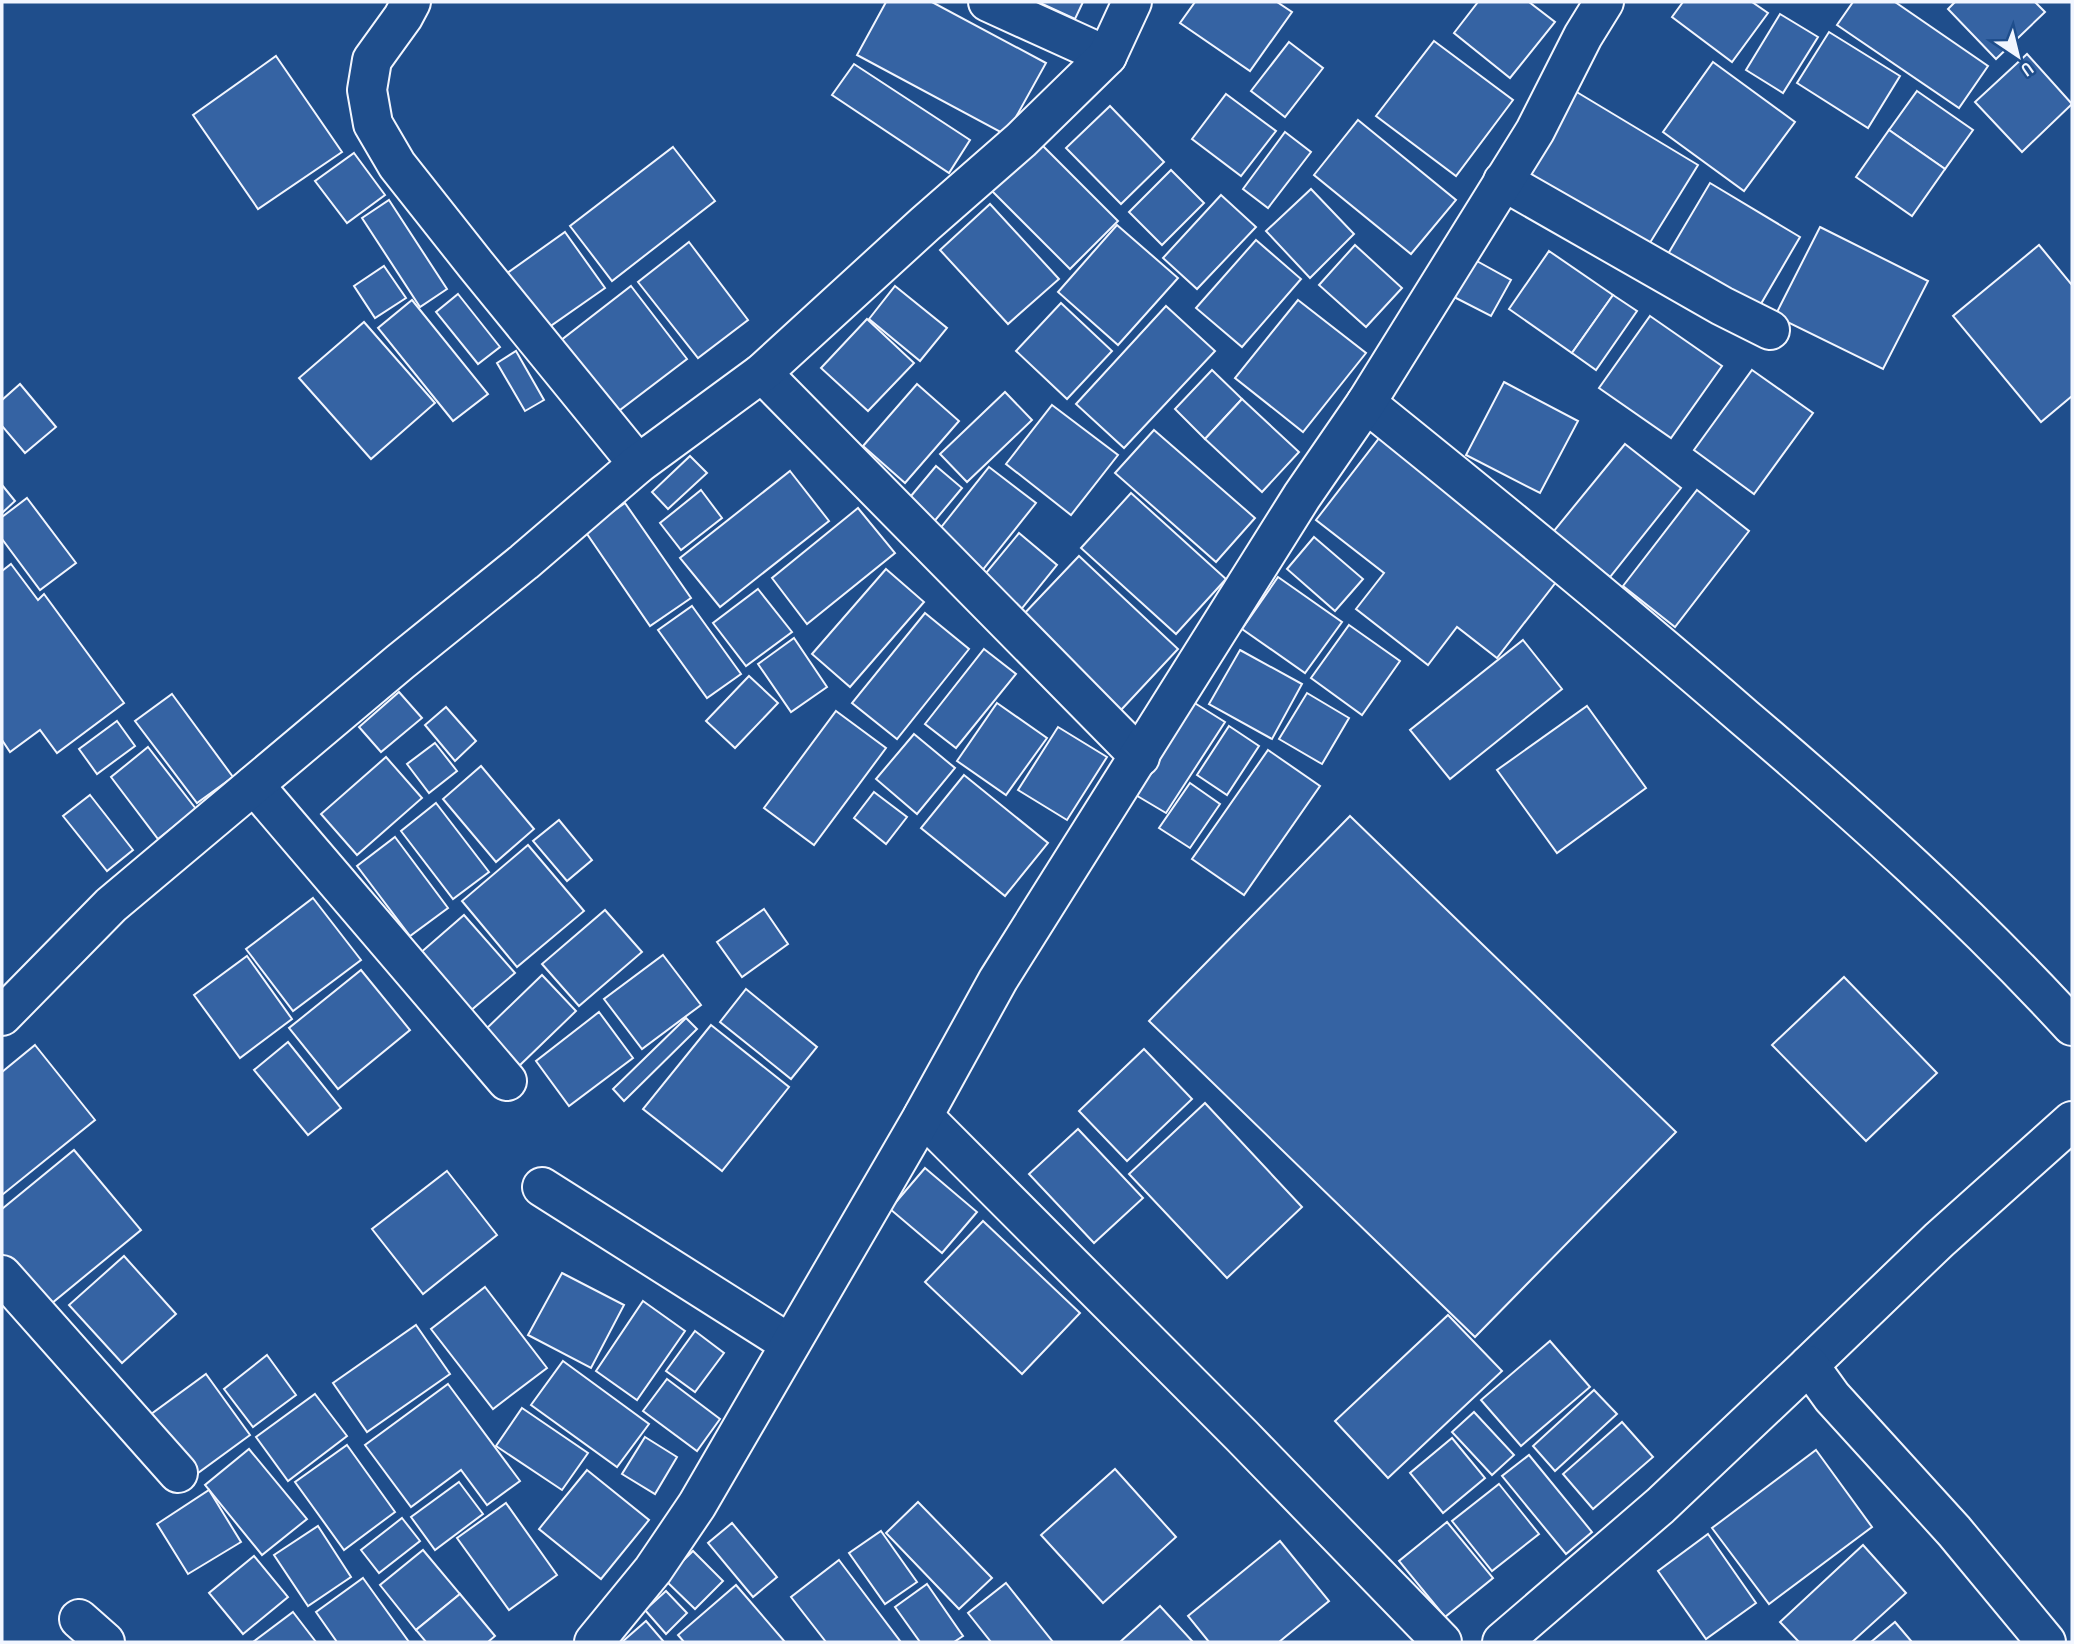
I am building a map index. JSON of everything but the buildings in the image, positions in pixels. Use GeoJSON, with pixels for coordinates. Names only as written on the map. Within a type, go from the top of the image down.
{"type":"FeatureCollection","features":[{"type":"Feature","properties":{"kind":"street"},"geometry":{"type":"LineString","coordinates":[[411,2],[372,60],[367,90],[373,124],[397,165],[638,464]]}},
{"type":"Feature","properties":{"kind":"street"},"geometry":{"type":"LineString","coordinates":[[989,2],[1107,56]]}},
{"type":"Feature","properties":{"kind":"street"},"geometry":{"type":"LineString","coordinates":[[2,1016],[111,905],[638,464],[762,373],[1021,140],[1107,56],[1132,2]]}},
{"type":"Feature","properties":{"kind":"street"},"geometry":{"type":"LineString","coordinates":[[594,1642],[653,1570],[696,1505],[923,1116],[998,980],[1302,496],[1366,403],[1535,131],[1583,36],[1604,2]]}},
{"type":"Feature","properties":{"kind":"street"},"geometry":{"type":"LineString","coordinates":[[1503,181],[1722,306],[1770,330]]}},
{"type":"Feature","properties":{"kind":"street"},"geometry":{"type":"LineString","coordinates":[[762,373],[1140,757]]}},
{"type":"Feature","properties":{"kind":"street"},"geometry":{"type":"LineString","coordinates":[[1366,403],[1571,568],[1853,811],[2027,977],[2072,1026]]}},
{"type":"Feature","properties":{"kind":"street"},"geometry":{"type":"LineString","coordinates":[[254,785],[507,1081]]}},
{"type":"Feature","properties":{"kind":"street"},"geometry":{"type":"LineString","coordinates":[[923,1116],[1242,1436],[1441,1642]]}},
{"type":"Feature","properties":{"kind":"street"},"geometry":{"type":"LineString","coordinates":[[1502,1642],[1660,1506],[1939,1240],[2072,1121]]}},
{"type":"Feature","properties":{"kind":"street"},"geometry":{"type":"LineString","coordinates":[[542,1187],[790,1344]]}},
{"type":"Feature","properties":{"kind":"street"},"geometry":{"type":"LineString","coordinates":[[2,1275],[178,1473]]}},
{"type":"Feature","properties":{"kind":"street"},"geometry":{"type":"LineString","coordinates":[[1809,1365],[1832,1397],[1954,1531],[2046,1642]]}}]}
